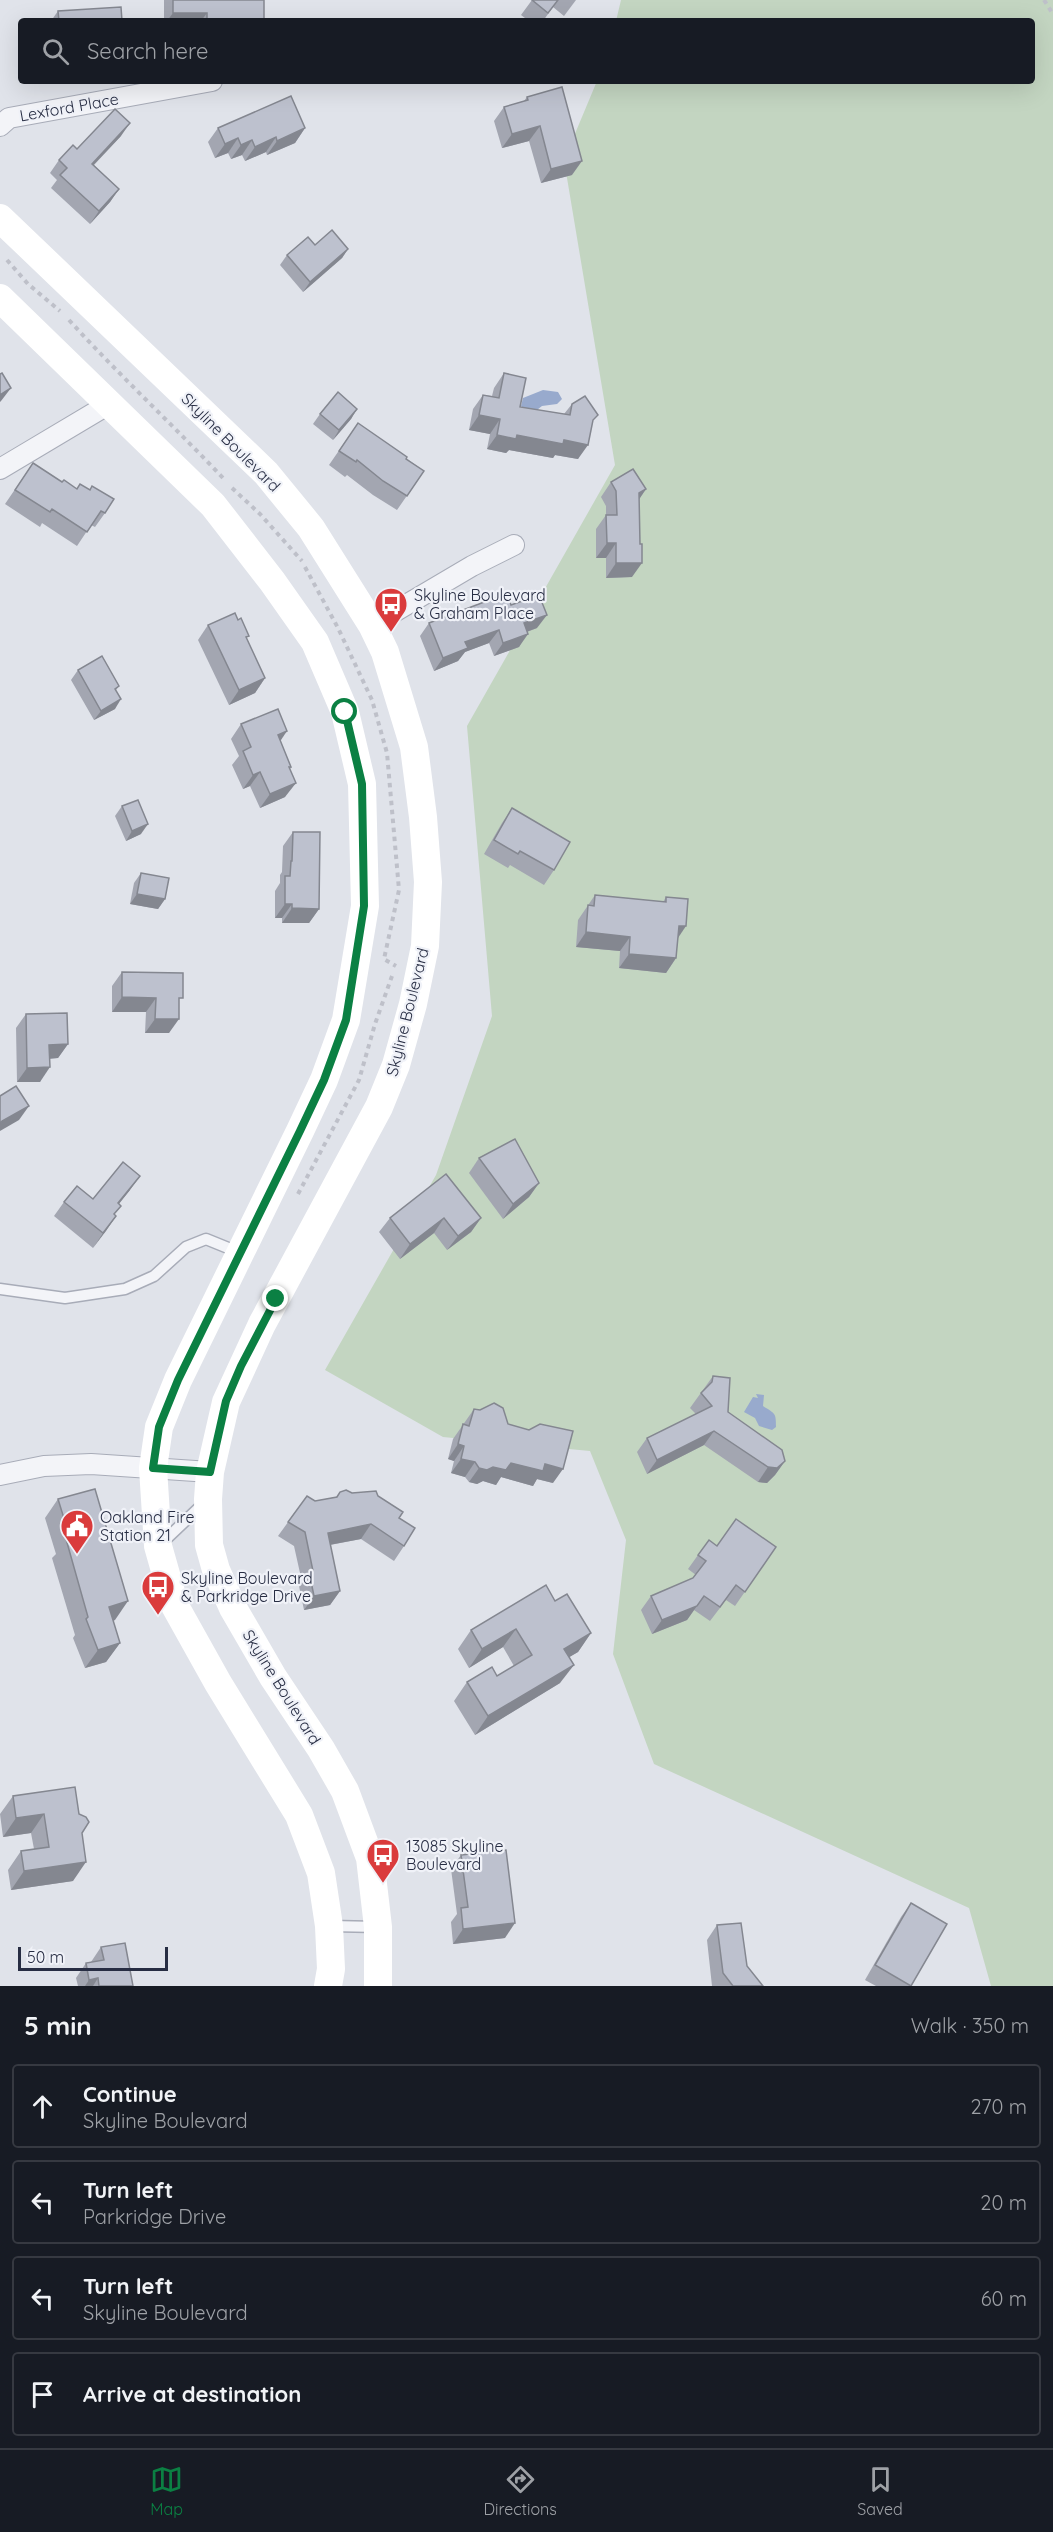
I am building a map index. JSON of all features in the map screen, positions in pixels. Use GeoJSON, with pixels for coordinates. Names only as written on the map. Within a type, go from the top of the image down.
{"type":"FeatureCollection","features":[{"type":"Feature","properties":{"kind":"main road","name":"Skyline Boulevard"},"geometry":{"type":"LineString","coordinates":[[0,218],[266,473],[310,528],[372,625],[386,652],[414,747],[428,882],[425,946],[413,1004],[396,1065],[379,1107],[241,1366],[226,1401],[209,1485],[209,1545],[216,1570],[233,1608],[273,1677],[321,1749],[345,1791],[370,1858],[378,1927],[378,1986]]}},
{"type":"Feature","properties":{"kind":"main road"},"geometry":{"type":"LineString","coordinates":[[0,298],[213,505],[272,581],[315,642],[345,712],[362,784],[364,906],[346,1020],[324,1080],[242,1254],[178,1380],[159,1427],[153,1468],[158,1546],[176,1606],[218,1683],[266,1757],[299,1815],[321,1873],[329,1926],[331,1969],[328,1986]]}},
{"type":"Feature","properties":{"kind":"street","name":"Lexford Place"},"geometry":{"type":"LineString","coordinates":[[0,126],[9,118],[196,84]]}},
{"type":"Feature","properties":{"kind":"street"},"geometry":{"type":"LineString","coordinates":[[0,469],[109,404]]}},
{"type":"Feature","properties":{"kind":"street"},"geometry":{"type":"LineString","coordinates":[[372,625],[514,545]]}},
{"type":"Feature","properties":{"kind":"street"},"geometry":{"type":"LineString","coordinates":[[0,1475],[44,1466],[91,1464],[153,1468],[209,1485]]}},
{"type":"Feature","properties":{"kind":"lane"},"geometry":{"type":"LineString","coordinates":[[0,1289],[65,1298],[124,1289],[154,1276],[186,1247],[207,1239],[242,1254]]}},
{"type":"Feature","properties":{"kind":"lane"},"geometry":{"type":"LineString","coordinates":[[158,1546],[209,1485]]}},
{"type":"Feature","properties":{"kind":"lane"},"geometry":{"type":"LineString","coordinates":[[329,1926],[378,1927]]}},
{"type":"Feature","properties":{"kind":"path"},"geometry":{"type":"LineString","coordinates":[[1044,0],[1053,14]]}},
{"type":"Feature","properties":{"kind":"path"},"geometry":{"type":"LineString","coordinates":[[0,253],[28,284],[66,317],[114,370],[260,514],[301,560],[338,628],[372,700],[387,753],[399,890],[384,959],[397,964],[358,1080],[305,1183],[293,1201]]}},
{"type":"Feature","properties":{"kind":"green space"},"geometry":{"type":"Polygon","coordinates":[[[621,0],[1053,0],[1053,1986],[991,1986],[969,1908],[654,1764],[613,1654],[626,1540],[590,1451],[443,1437],[325,1370],[436,1175],[492,1016],[467,726],[615,465],[564,160],[596,84],[1035,84],[1035,18],[617,18],[621,0]]]}},
{"type":"Feature","properties":{"kind":"water"},"geometry":{"type":"Polygon","coordinates":[[[543,390],[558,392],[562,399],[557,404],[542,406],[533,413],[526,412],[521,406],[523,398],[543,390]]]}},
{"type":"Feature","properties":{"kind":"water"},"geometry":{"type":"Polygon","coordinates":[[[756,1394],[764,1395],[763,1406],[775,1416],[776,1427],[772,1430],[759,1426],[755,1418],[744,1412],[753,1397],[758,1398],[756,1394]]]}},
{"type":"Feature","properties":{"kind":"building"},"geometry":{"type":"Polygon","coordinates":[[[173,0],[264,0],[264,18],[207,18],[207,13],[173,13],[173,0]]]}},
{"type":"Feature","properties":{"kind":"building"},"geometry":{"type":"Polygon","coordinates":[[[532,0],[558,0],[548,13],[532,0]]]}},
{"type":"Feature","properties":{"kind":"building"},"geometry":{"type":"Polygon","coordinates":[[[121,7],[122,18],[59,18],[58,11],[121,7]]]}},
{"type":"Feature","properties":{"kind":"building"},"geometry":{"type":"Polygon","coordinates":[[[562,87],[582,161],[551,169],[540,126],[512,134],[504,107],[528,100],[527,97],[562,87]]]}},
{"type":"Feature","properties":{"kind":"building"},"geometry":{"type":"Polygon","coordinates":[[[291,96],[305,128],[277,141],[276,137],[255,147],[252,140],[241,145],[238,138],[225,144],[218,128],[291,96]]]}},
{"type":"Feature","properties":{"kind":"building"},"geometry":{"type":"Polygon","coordinates":[[[115,109],[130,123],[92,164],[119,189],[99,211],[60,175],[67,168],[59,160],[73,145],[77,149],[115,109]]]}},
{"type":"Feature","properties":{"kind":"building"},"geometry":{"type":"Polygon","coordinates":[[[332,230],[348,249],[310,282],[287,255],[308,237],[315,245],[332,230]]]}},
{"type":"Feature","properties":{"kind":"building"},"geometry":{"type":"Polygon","coordinates":[[[2,373],[11,388],[0,395],[0,374],[2,373]]]}},
{"type":"Feature","properties":{"kind":"building"},"geometry":{"type":"Polygon","coordinates":[[[504,373],[526,378],[520,407],[570,415],[572,404],[585,396],[598,415],[593,420],[588,445],[564,440],[563,444],[517,435],[516,439],[497,435],[500,419],[479,415],[483,395],[499,398],[504,373]]]}},
{"type":"Feature","properties":{"kind":"building"},"geometry":{"type":"Polygon","coordinates":[[[338,392],[357,409],[339,430],[320,414],[338,392]]]}},
{"type":"Feature","properties":{"kind":"building"},"geometry":{"type":"Polygon","coordinates":[[[358,423],[424,471],[407,496],[383,481],[357,460],[356,462],[339,451],[358,423]]]}},
{"type":"Feature","properties":{"kind":"building"},"geometry":{"type":"Polygon","coordinates":[[[33,463],[77,489],[80,484],[90,490],[92,486],[114,499],[105,513],[101,511],[87,532],[52,509],[50,512],[15,490],[33,463]]]}},
{"type":"Feature","properties":{"kind":"building"},"geometry":{"type":"Polygon","coordinates":[[[633,469],[646,489],[639,493],[642,563],[616,563],[616,543],[607,543],[606,515],[617,515],[616,491],[611,482],[633,469]]]}},
{"type":"Feature","properties":{"kind":"building"},"geometry":{"type":"Polygon","coordinates":[[[539,595],[547,615],[524,623],[528,634],[503,643],[499,630],[465,642],[468,648],[443,658],[429,623],[500,596],[502,601],[509,599],[511,605],[539,595]]]}},
{"type":"Feature","properties":{"kind":"building"},"geometry":{"type":"Polygon","coordinates":[[[235,613],[238,620],[241,618],[249,636],[246,637],[265,678],[239,690],[208,625],[235,613]]]}},
{"type":"Feature","properties":{"kind":"building"},"geometry":{"type":"Polygon","coordinates":[[[102,656],[119,686],[115,689],[121,699],[101,711],[78,670],[102,656]]]}},
{"type":"Feature","properties":{"kind":"building"},"geometry":{"type":"Polygon","coordinates":[[[278,709],[287,731],[278,735],[296,783],[270,794],[260,772],[253,775],[243,751],[251,747],[241,724],[278,709]]]}},
{"type":"Feature","properties":{"kind":"building"},"geometry":{"type":"Polygon","coordinates":[[[138,800],[148,824],[132,831],[122,806],[138,800]]]}},
{"type":"Feature","properties":{"kind":"building"},"geometry":{"type":"Polygon","coordinates":[[[512,808],[570,842],[554,870],[494,840],[512,808]]]}},
{"type":"Feature","properties":{"kind":"building"},"geometry":{"type":"Polygon","coordinates":[[[293,832],[320,832],[319,909],[292,908],[292,904],[285,904],[285,876],[290,876],[293,832]]]}},
{"type":"Feature","properties":{"kind":"building"},"geometry":{"type":"Polygon","coordinates":[[[141,873],[169,878],[165,899],[137,894],[141,873]]]}},
{"type":"Feature","properties":{"kind":"building"},"geometry":{"type":"Polygon","coordinates":[[[595,895],[666,902],[666,897],[688,899],[686,926],[679,926],[676,958],[629,954],[630,937],[586,932],[588,905],[594,906],[595,895]]]}},
{"type":"Feature","properties":{"kind":"building"},"geometry":{"type":"Polygon","coordinates":[[[122,972],[183,973],[183,998],[179,998],[179,1019],[155,1019],[156,998],[122,997],[122,972]]]}},
{"type":"Feature","properties":{"kind":"building"},"geometry":{"type":"Polygon","coordinates":[[[67,1013],[68,1044],[49,1045],[50,1067],[27,1068],[26,1014],[67,1013]]]}},
{"type":"Feature","properties":{"kind":"building"},"geometry":{"type":"Polygon","coordinates":[[[16,1086],[29,1106],[0,1124],[0,1096],[16,1086]]]}},
{"type":"Feature","properties":{"kind":"building"},"geometry":{"type":"Polygon","coordinates":[[[515,1139],[539,1183],[513,1204],[479,1158],[515,1139]]]}},
{"type":"Feature","properties":{"kind":"building"},"geometry":{"type":"Polygon","coordinates":[[[123,1162],[140,1176],[118,1203],[121,1206],[114,1214],[116,1216],[103,1233],[64,1202],[77,1186],[93,1199],[123,1162]]]}},
{"type":"Feature","properties":{"kind":"building"},"geometry":{"type":"Polygon","coordinates":[[[446,1174],[481,1218],[458,1236],[444,1218],[410,1244],[390,1218],[446,1174]]]}},
{"type":"Feature","properties":{"kind":"building"},"geometry":{"type":"Polygon","coordinates":[[[713,1376],[730,1378],[728,1412],[782,1450],[785,1461],[777,1468],[768,1467],[714,1431],[657,1460],[647,1438],[712,1406],[701,1393],[712,1382],[713,1376]]]}},
{"type":"Feature","properties":{"kind":"building"},"geometry":{"type":"Polygon","coordinates":[[[494,1403],[503,1408],[508,1424],[529,1430],[540,1424],[573,1431],[563,1469],[545,1464],[543,1471],[511,1463],[506,1470],[493,1467],[487,1470],[479,1468],[475,1462],[461,1459],[464,1446],[458,1444],[463,1424],[469,1426],[474,1409],[480,1410],[494,1403]]]}},
{"type":"Feature","properties":{"kind":"building"},"geometry":{"type":"Polygon","coordinates":[[[95,1489],[128,1601],[109,1607],[120,1643],[98,1650],[86,1619],[88,1617],[66,1539],[70,1538],[58,1499],[95,1489]]]}},
{"type":"Feature","properties":{"kind":"building"},"geometry":{"type":"Polygon","coordinates":[[[346,1490],[352,1493],[376,1491],[378,1496],[403,1512],[399,1518],[415,1528],[404,1546],[371,1524],[328,1533],[340,1591],[314,1596],[309,1572],[313,1571],[305,1532],[288,1522],[307,1496],[315,1501],[337,1497],[340,1492],[346,1490]]]}},
{"type":"Feature","properties":{"kind":"building"},"geometry":{"type":"Polygon","coordinates":[[[736,1519],[776,1547],[745,1592],[736,1585],[720,1607],[704,1596],[697,1606],[662,1620],[651,1596],[693,1578],[706,1561],[698,1555],[709,1540],[717,1546],[736,1519]]]}},
{"type":"Feature","properties":{"kind":"building"},"geometry":{"type":"Polygon","coordinates":[[[546,1585],[555,1601],[567,1594],[591,1633],[564,1649],[574,1665],[488,1716],[467,1682],[492,1667],[497,1676],[532,1655],[516,1629],[482,1649],[471,1630],[546,1585]]]}},
{"type":"Feature","properties":{"kind":"building"},"geometry":{"type":"Polygon","coordinates":[[[75,1787],[79,1814],[86,1817],[89,1822],[82,1833],[86,1862],[24,1871],[21,1851],[49,1847],[44,1814],[16,1818],[13,1796],[75,1787]]]}},
{"type":"Feature","properties":{"kind":"building"},"geometry":{"type":"Polygon","coordinates":[[[506,1850],[515,1923],[463,1929],[461,1908],[468,1907],[461,1855],[506,1850]]]}},
{"type":"Feature","properties":{"kind":"building"},"geometry":{"type":"Polygon","coordinates":[[[911,1903],[947,1924],[911,1986],[875,1965],[911,1903]]]}},
{"type":"Feature","properties":{"kind":"building"},"geometry":{"type":"Polygon","coordinates":[[[741,1923],[747,1966],[763,1986],[733,1986],[723,1973],[717,1925],[741,1923]]]}},
{"type":"Feature","properties":{"kind":"building"},"geometry":{"type":"Polygon","coordinates":[[[125,1943],[133,1986],[99,1986],[98,1978],[89,1980],[86,1963],[104,1960],[101,1947],[125,1943]]]}},
{"type":"Feature","properties":{"kind":"place","name":"Skyline Boulevard & Graham Place"},"geometry":{"type":"Point","coordinates":[391,633]}},
{"type":"Feature","properties":{"kind":"place","name":"Oakland Fire Station 21"},"geometry":{"type":"Point","coordinates":[77,1555]}},
{"type":"Feature","properties":{"kind":"place","name":"Skyline Boulevard & Parkridge Drive"},"geometry":{"type":"Point","coordinates":[158,1616]}},
{"type":"Feature","properties":{"kind":"place","name":"13085 Skyline Boulevard"},"geometry":{"type":"Point","coordinates":[383,1884]}},
{"type":"Feature","properties":{"kind":"route"},"geometry":{"type":"LineString","coordinates":[[276,1299],[241,1366],[226,1401],[210,1472],[153,1468],[159,1427],[178,1380],[324,1080],[346,1020],[364,906],[362,784],[345,712]]}}]}
